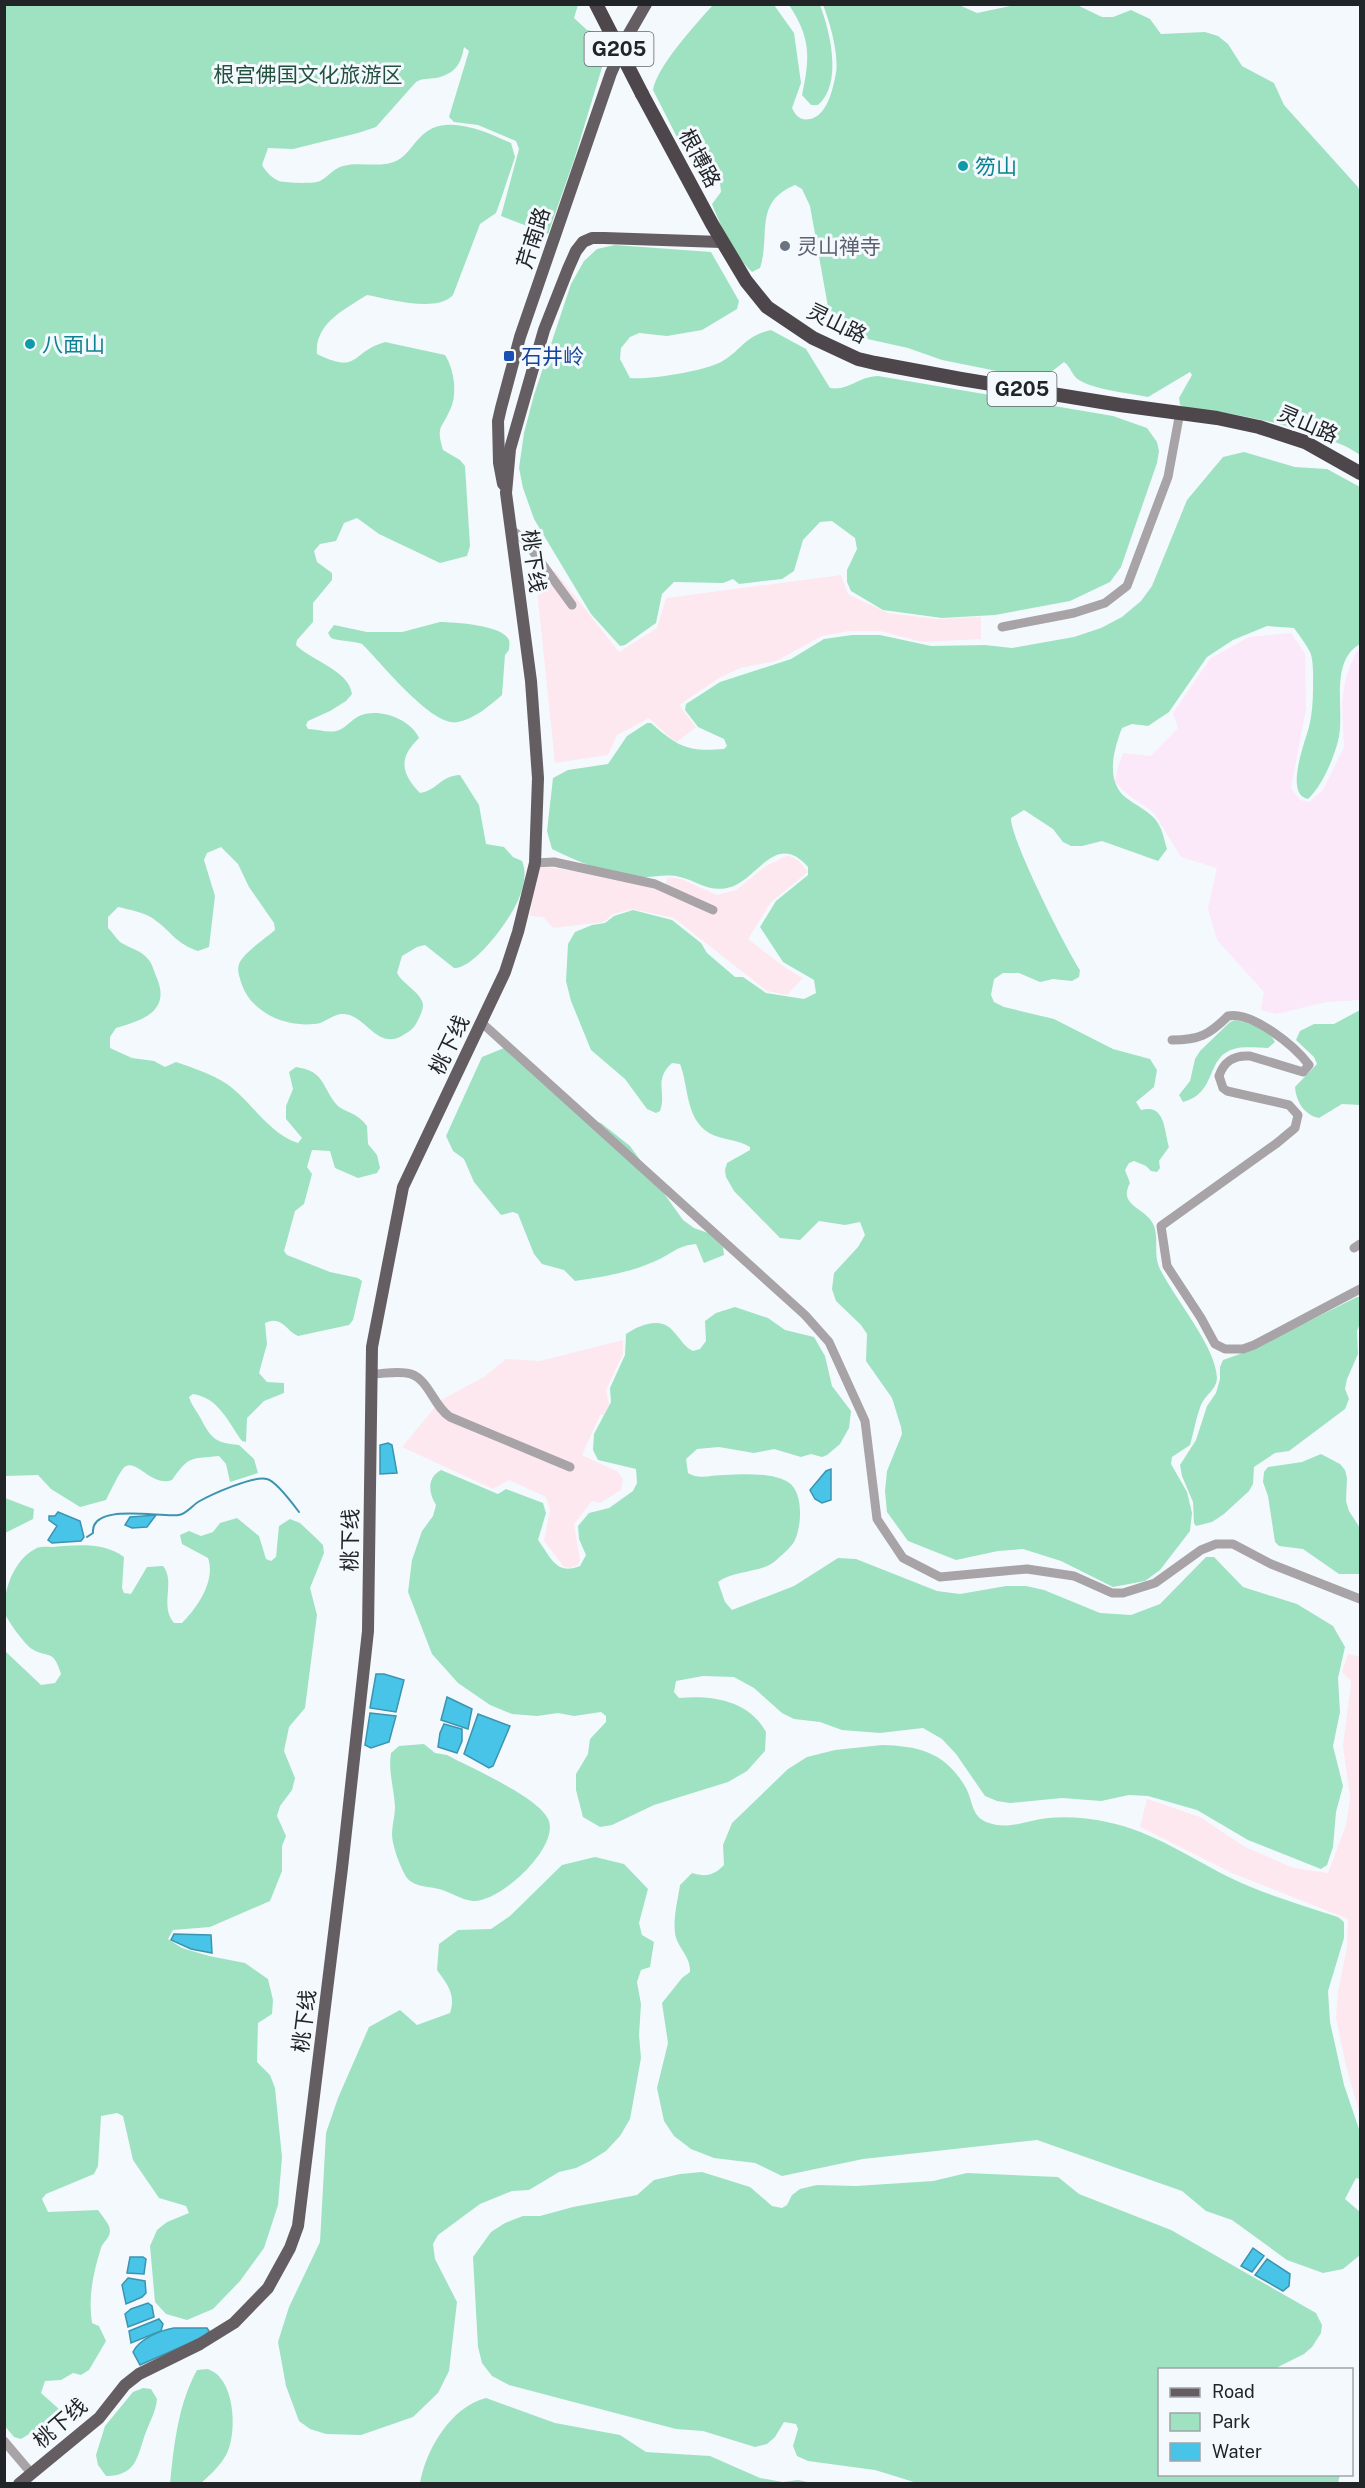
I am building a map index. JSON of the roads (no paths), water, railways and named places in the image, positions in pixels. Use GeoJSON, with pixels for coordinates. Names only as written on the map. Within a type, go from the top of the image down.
{"type":"FeatureCollection","features":[{"type":"Feature","properties":{"kind":"highway","name":"根博路"},"geometry":{"type":"LineString","coordinates":[[596,4],[721,242]]}},
{"type":"Feature","properties":{"kind":"highway","name":"灵山路"},"geometry":{"type":"LineString","coordinates":[[721,242],[746,281],[767,307],[813,338],[858,358],[960,379],[1120,405],[1180,412],[1259,427],[1305,442],[1360,472]]}},
{"type":"Feature","properties":{"kind":"main road","name":"芹南路"},"geometry":{"type":"LineString","coordinates":[[506,493],[499,463],[498,421],[520,337],[610,73],[646,4]]}},
{"type":"Feature","properties":{"kind":"main road"},"geometry":{"type":"LineString","coordinates":[[506,493],[510,449],[518,413],[544,330],[568,269],[583,242],[592,238],[721,242]]}},
{"type":"Feature","properties":{"kind":"main road","name":"桃下线"},"geometry":{"type":"LineString","coordinates":[[19,2484],[99,2418],[125,2385],[139,2374],[200,2344],[234,2323],[268,2288],[290,2248],[298,2226],[342,1868],[368,1631],[372,1347],[403,1187],[482,1023],[508,962],[535,863],[538,784],[531,681],[506,493]]}},
{"type":"Feature","properties":{"kind":"street"},"geometry":{"type":"LineString","coordinates":[[1002,627],[1074,613],[1105,603],[1127,586],[1168,477],[1180,412]]}},
{"type":"Feature","properties":{"kind":"street"},"geometry":{"type":"LineString","coordinates":[[510,529],[524,539],[572,604]]}},
{"type":"Feature","properties":{"kind":"street"},"geometry":{"type":"LineString","coordinates":[[535,863],[554,862],[655,884],[713,910]]}},
{"type":"Feature","properties":{"kind":"street"},"geometry":{"type":"LineString","coordinates":[[1172,1040],[1193,1040],[1218,1026],[1228,1016],[1237,1015],[1276,1034],[1309,1065],[1303,1072],[1250,1056],[1241,1055],[1228,1061],[1219,1076],[1223,1088],[1227,1091],[1289,1105],[1298,1115],[1298,1122],[1295,1128],[1276,1143],[1161,1226],[1167,1266],[1215,1344],[1233,1350],[1254,1345],[1360,1289]]}},
{"type":"Feature","properties":{"kind":"street"},"geometry":{"type":"LineString","coordinates":[[482,1023],[805,1315],[829,1342],[865,1421],[877,1519],[903,1558],[939,1577],[1027,1569],[1074,1576],[1112,1593],[1123,1593],[1155,1583],[1201,1550],[1216,1544],[1233,1544],[1271,1564],[1360,1599]]}},
{"type":"Feature","properties":{"kind":"street"},"geometry":{"type":"LineString","coordinates":[[371,1374],[403,1372],[413,1375],[422,1383],[438,1407],[450,1417],[570,1467]]}},
{"type":"Feature","properties":{"kind":"street"},"geometry":{"type":"LineString","coordinates":[[4,2441],[32,2474]]}},
{"type":"Feature","properties":{"kind":"water"},"geometry":{"type":"Polygon","coordinates":[[[388,1443],[392,1445],[397,1473],[380,1474],[380,1445],[388,1443]]]}},
{"type":"Feature","properties":{"kind":"water"},"geometry":{"type":"Polygon","coordinates":[[[831,1469],[831,1500],[822,1503],[815,1499],[810,1490],[826,1471],[831,1469]]]}},
{"type":"Feature","properties":{"kind":"water"},"geometry":{"type":"Polygon","coordinates":[[[58,1512],[80,1521],[84,1537],[81,1541],[52,1543],[48,1540],[57,1526],[49,1520],[49,1516],[55,1516],[58,1512]]]}},
{"type":"Feature","properties":{"kind":"water"},"geometry":{"type":"Polygon","coordinates":[[[156,1515],[147,1527],[132,1528],[125,1525],[130,1517],[156,1515]]]}},
{"type":"Feature","properties":{"kind":"water"},"geometry":{"type":"Polygon","coordinates":[[[376,1674],[404,1680],[396,1712],[370,1708],[376,1674]]]}},
{"type":"Feature","properties":{"kind":"water"},"geometry":{"type":"Polygon","coordinates":[[[447,1697],[472,1709],[468,1729],[441,1720],[447,1697]]]}},
{"type":"Feature","properties":{"kind":"water"},"geometry":{"type":"Polygon","coordinates":[[[370,1713],[396,1716],[389,1742],[371,1748],[365,1745],[370,1713]]]}},
{"type":"Feature","properties":{"kind":"water"},"geometry":{"type":"Polygon","coordinates":[[[478,1714],[510,1726],[493,1766],[489,1768],[464,1754],[478,1714]]]}},
{"type":"Feature","properties":{"kind":"water"},"geometry":{"type":"Polygon","coordinates":[[[444,1724],[462,1729],[462,1741],[457,1753],[438,1747],[444,1724]]]}},
{"type":"Feature","properties":{"kind":"water"},"geometry":{"type":"Polygon","coordinates":[[[174,1934],[211,1935],[212,1953],[191,1949],[171,1940],[174,1934]]]}},
{"type":"Feature","properties":{"kind":"water"},"geometry":{"type":"Polygon","coordinates":[[[1253,2248],[1264,2256],[1252,2272],[1241,2266],[1253,2248]]]}},
{"type":"Feature","properties":{"kind":"water"},"geometry":{"type":"Polygon","coordinates":[[[130,2257],[146,2259],[144,2274],[127,2273],[130,2257]]]}},
{"type":"Feature","properties":{"kind":"water"},"geometry":{"type":"Polygon","coordinates":[[[1267,2259],[1290,2274],[1289,2286],[1283,2291],[1255,2275],[1267,2259]]]}},
{"type":"Feature","properties":{"kind":"water"},"geometry":{"type":"Polygon","coordinates":[[[128,2278],[145,2281],[146,2293],[126,2304],[122,2285],[128,2278]]]}},
{"type":"Feature","properties":{"kind":"water"},"geometry":{"type":"Polygon","coordinates":[[[148,2303],[152,2306],[154,2317],[128,2327],[125,2314],[131,2309],[148,2303]]]}},
{"type":"Feature","properties":{"kind":"water"},"geometry":{"type":"Polygon","coordinates":[[[159,2319],[163,2324],[161,2331],[131,2343],[129,2331],[159,2319]]]}},
{"type":"Feature","properties":{"kind":"water"},"geometry":{"type":"Polygon","coordinates":[[[174,2328],[207,2328],[209,2331],[206,2336],[140,2365],[133,2352],[136,2347],[151,2336],[174,2328]]]}},
{"type":"Feature","properties":{"kind":"waterway"},"geometry":{"type":"LineString","coordinates":[[87,1537],[93,1533],[95,1523],[114,1514],[179,1515],[212,1495],[252,1480],[271,1481],[299,1512]]}},
{"type":"Feature","properties":{"kind":"place","name":"笏山"},"geometry":{"type":"Point","coordinates":[963,166]}},
{"type":"Feature","properties":{"kind":"place","name":"灵山禅寺"},"geometry":{"type":"Point","coordinates":[785,246]}},
{"type":"Feature","properties":{"kind":"place","name":"八面山"},"geometry":{"type":"Point","coordinates":[30,344]}},
{"type":"Feature","properties":{"kind":"place","name":"石井岭"},"geometry":{"type":"Point","coordinates":[509,356]}},
{"type":"Feature","properties":{"kind":"park label","name":"根宫佛国文化旅游区"},"geometry":{"type":"Point","coordinates":[308,74]}}]}
